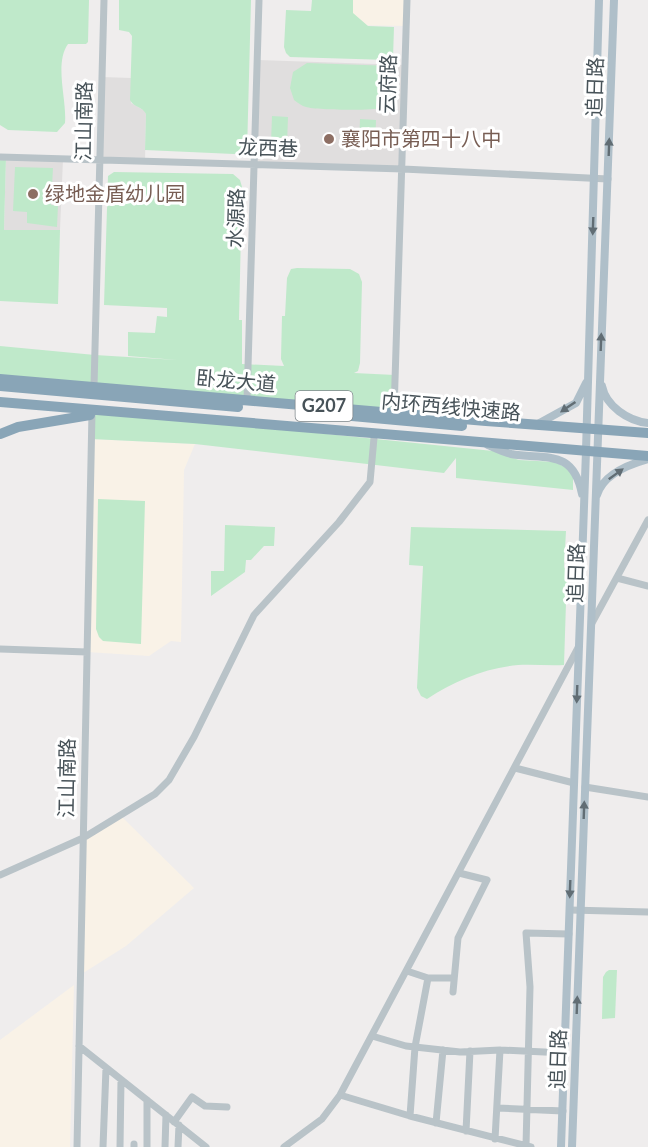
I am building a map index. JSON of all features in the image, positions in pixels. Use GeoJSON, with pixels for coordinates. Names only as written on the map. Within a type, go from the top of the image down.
{"type":"FeatureCollection","features":[{"type":"Feature","properties":{"kind":"highway","name":"卧龙大道"},"geometry":{"type":"LineString","coordinates":[[0,379],[648,433]]}},
{"type":"Feature","properties":{"kind":"highway"},"geometry":{"type":"LineString","coordinates":[[0,379],[105,391],[143,399]]}},
{"type":"Feature","properties":{"kind":"highway","name":"内环西线快速路"},"geometry":{"type":"LineString","coordinates":[[0,386],[648,440]]}},
{"type":"Feature","properties":{"kind":"highway","name":"内环西线快速路"},"geometry":{"type":"LineString","coordinates":[[0,396],[648,450]]}},
{"type":"Feature","properties":{"kind":"highway"},"geometry":{"type":"LineString","coordinates":[[252,400],[338,402],[530,421],[561,429],[611,436]]}},
{"type":"Feature","properties":{"kind":"highway","name":"卧龙大道"},"geometry":{"type":"LineString","coordinates":[[0,402],[648,457]]}},
{"type":"Feature","properties":{"kind":"highway"},"geometry":{"type":"LineString","coordinates":[[0,407],[97,412],[196,421],[217,417],[247,416]]}},
{"type":"Feature","properties":{"kind":"highway"},"geometry":{"type":"LineString","coordinates":[[0,434],[18,427],[97,412]]}},
{"type":"Feature","properties":{"kind":"highway"},"geometry":{"type":"LineString","coordinates":[[306,428],[379,439],[557,452],[600,449],[648,450]]}},
{"type":"Feature","properties":{"kind":"main road","name":"追日路"},"geometry":{"type":"LineString","coordinates":[[572,1147],[595,501],[588,377],[599,0]]}},
{"type":"Feature","properties":{"kind":"main road","name":"追日路"},"geometry":{"type":"LineString","coordinates":[[592,428],[600,377],[614,0]]}},
{"type":"Feature","properties":{"kind":"main road"},"geometry":{"type":"LineString","coordinates":[[536,424],[576,403],[588,377]]}},
{"type":"Feature","properties":{"kind":"main road"},"geometry":{"type":"LineString","coordinates":[[600,377],[604,393],[615,408],[631,418],[648,423]]}},
{"type":"Feature","properties":{"kind":"main road"},"geometry":{"type":"LineString","coordinates":[[482,442],[509,454],[554,457],[565,463],[577,478],[584,508]]}},
{"type":"Feature","properties":{"kind":"main road","name":"追日路"},"geometry":{"type":"LineString","coordinates":[[561,1147],[584,508],[592,451]]}},
{"type":"Feature","properties":{"kind":"main road"},"geometry":{"type":"LineString","coordinates":[[595,501],[599,489],[615,474],[630,464],[648,457]]}},
{"type":"Feature","properties":{"kind":"street","name":"江山南路"},"geometry":{"type":"LineString","coordinates":[[94,387],[104,0]]}},
{"type":"Feature","properties":{"kind":"street","name":"水源路"},"geometry":{"type":"LineString","coordinates":[[252,400],[254,164],[259,0]]}},
{"type":"Feature","properties":{"kind":"street","name":"云府路"},"geometry":{"type":"LineString","coordinates":[[394,412],[407,0]]}},
{"type":"Feature","properties":{"kind":"street","name":"龙西巷"},"geometry":{"type":"LineString","coordinates":[[0,157],[403,169],[608,179]]}},
{"type":"Feature","properties":{"kind":"street","name":"江山南路"},"geometry":{"type":"LineString","coordinates":[[77,1147],[87,652],[97,412]]}},
{"type":"Feature","properties":{"kind":"street"},"geometry":{"type":"LineString","coordinates":[[0,875],[83,838],[155,794],[169,780],[194,737],[254,615],[339,522],[370,482],[379,439]]}},
{"type":"Feature","properties":{"kind":"street"},"geometry":{"type":"LineString","coordinates":[[591,625],[645,530],[648,520]]}},
{"type":"Feature","properties":{"kind":"street"},"geometry":{"type":"LineString","coordinates":[[617,578],[648,586]]}},
{"type":"Feature","properties":{"kind":"street"},"geometry":{"type":"LineString","coordinates":[[284,1147],[322,1119],[340,1095],[579,646]]}},
{"type":"Feature","properties":{"kind":"street"},"geometry":{"type":"LineString","coordinates":[[0,649],[87,652]]}},
{"type":"Feature","properties":{"kind":"street"},"geometry":{"type":"LineString","coordinates":[[515,768],[574,783]]}},
{"type":"Feature","properties":{"kind":"street"},"geometry":{"type":"LineString","coordinates":[[585,787],[648,797]]}},
{"type":"Feature","properties":{"kind":"street"},"geometry":{"type":"LineString","coordinates":[[453,992],[458,938],[487,880],[459,873]]}},
{"type":"Feature","properties":{"kind":"street"},"geometry":{"type":"LineString","coordinates":[[570,910],[648,912]]}},
{"type":"Feature","properties":{"kind":"street"},"geometry":{"type":"LineString","coordinates":[[340,1095],[528,1147],[530,987],[526,933],[569,934]]}},
{"type":"Feature","properties":{"kind":"street"},"geometry":{"type":"LineString","coordinates":[[407,972],[428,978],[454,978]]}},
{"type":"Feature","properties":{"kind":"street"},"geometry":{"type":"LineString","coordinates":[[410,1116],[415,1047],[428,978]]}},
{"type":"Feature","properties":{"kind":"street"},"geometry":{"type":"LineString","coordinates":[[372,1036],[415,1047],[443,1050],[565,1053]]}},
{"type":"Feature","properties":{"kind":"street"},"geometry":{"type":"LineString","coordinates":[[78,1046],[206,1147]]}},
{"type":"Feature","properties":{"kind":"street"},"geometry":{"type":"LineString","coordinates":[[436,1123],[443,1050]]}},
{"type":"Feature","properties":{"kind":"street"},"geometry":{"type":"LineString","coordinates":[[495,1139],[500,1050]]}},
{"type":"Feature","properties":{"kind":"street"},"geometry":{"type":"LineString","coordinates":[[466,1131],[470,1051]]}},
{"type":"Feature","properties":{"kind":"street"},"geometry":{"type":"LineString","coordinates":[[103,1147],[106,1068]]}},
{"type":"Feature","properties":{"kind":"street"},"geometry":{"type":"LineString","coordinates":[[120,1147],[121,1080]]}},
{"type":"Feature","properties":{"kind":"street"},"geometry":{"type":"LineString","coordinates":[[178,1147],[176,1124],[192,1097],[205,1106],[226,1107]]}},
{"type":"Feature","properties":{"kind":"street"},"geometry":{"type":"LineString","coordinates":[[147,1100],[147,1147]]}},
{"type":"Feature","properties":{"kind":"street"},"geometry":{"type":"LineString","coordinates":[[497,1108],[562,1111]]}},
{"type":"Feature","properties":{"kind":"street"},"geometry":{"type":"LineString","coordinates":[[165,1147],[166,1115]]}},
{"type":"Feature","properties":{"kind":"street"},"geometry":{"type":"LineString","coordinates":[[192,1136],[192,1147]]}},
{"type":"Feature","properties":{"kind":"shaded area"},"geometry":{"type":"Polygon","coordinates":[[[353,0],[407,0],[406,26],[352,25],[353,0]]]}},
{"type":"Feature","properties":{"kind":"shaded area","name":"襄阳市第四十八中"},"geometry":{"type":"Polygon","coordinates":[[[258,60],[405,65],[403,169],[254,164],[258,60]]]}},
{"type":"Feature","properties":{"kind":"shaded area"},"geometry":{"type":"Polygon","coordinates":[[[102,77],[131,78],[131,103],[145,111],[146,114],[145,161],[100,160],[102,77]]]}},
{"type":"Feature","properties":{"kind":"shaded area","name":"绿地金盾幼儿园"},"geometry":{"type":"Polygon","coordinates":[[[6,157],[63,159],[60,230],[4,230],[6,157]]]}},
{"type":"Feature","properties":{"kind":"shaded area"},"geometry":{"type":"Polygon","coordinates":[[[91,439],[195,444],[184,470],[181,642],[171,641],[149,656],[87,652],[91,439]]]}},
{"type":"Feature","properties":{"kind":"shaded area"},"geometry":{"type":"Polygon","coordinates":[[[120,815],[194,888],[126,946],[80,975],[83,838],[120,815]]]}},
{"type":"Feature","properties":{"kind":"shaded area"},"geometry":{"type":"Polygon","coordinates":[[[74,985],[70,1147],[0,1147],[0,1040],[74,985]]]}},
{"type":"Feature","properties":{"kind":"green space"},"geometry":{"type":"Polygon","coordinates":[[[0,0],[89,0],[88,42],[68,44],[64,52],[61,71],[65,123],[57,132],[8,130],[0,125],[0,0]]]}},
{"type":"Feature","properties":{"kind":"green space"},"geometry":{"type":"Polygon","coordinates":[[[119,0],[251,0],[247,152],[234,154],[145,150],[146,114],[130,100],[132,36],[129,32],[119,30],[119,0]]]}},
{"type":"Feature","properties":{"kind":"green space"},"geometry":{"type":"Polygon","coordinates":[[[312,0],[353,0],[353,13],[368,26],[394,27],[393,58],[389,60],[290,57],[284,47],[286,10],[311,11],[312,0]]]}},
{"type":"Feature","properties":{"kind":"green space"},"geometry":{"type":"Polygon","coordinates":[[[307,63],[393,66],[393,71],[387,72],[392,86],[389,101],[386,105],[376,109],[304,107],[294,100],[290,88],[293,72],[307,63]]]}},
{"type":"Feature","properties":{"kind":"green space"},"geometry":{"type":"Polygon","coordinates":[[[272,116],[288,117],[287,144],[271,143],[272,116]]]}},
{"type":"Feature","properties":{"kind":"green space"},"geometry":{"type":"Polygon","coordinates":[[[360,119],[376,120],[375,147],[359,146],[360,119]]]}},
{"type":"Feature","properties":{"kind":"green space"},"geometry":{"type":"Polygon","coordinates":[[[0,157],[6,157],[4,230],[60,230],[58,304],[0,301],[0,157]]]}},
{"type":"Feature","properties":{"kind":"green space"},"geometry":{"type":"Polygon","coordinates":[[[15,167],[53,168],[51,205],[58,205],[57,227],[27,223],[27,212],[13,211],[15,167]]]}},
{"type":"Feature","properties":{"kind":"green space"},"geometry":{"type":"Polygon","coordinates":[[[114,172],[233,174],[240,180],[242,187],[239,320],[242,320],[242,364],[284,366],[281,359],[282,316],[285,316],[287,278],[291,269],[350,269],[359,274],[362,282],[360,363],[358,371],[354,373],[395,375],[394,412],[0,379],[0,346],[177,360],[128,356],[128,332],[155,333],[157,316],[167,317],[167,308],[104,305],[108,176],[114,172]]]}},
{"type":"Feature","properties":{"kind":"green space"},"geometry":{"type":"Polygon","coordinates":[[[92,410],[493,451],[519,460],[555,462],[573,471],[573,490],[456,478],[456,458],[444,473],[195,444],[91,439],[92,410]]]}},
{"type":"Feature","properties":{"kind":"green space"},"geometry":{"type":"Polygon","coordinates":[[[98,499],[145,501],[141,644],[103,641],[96,629],[98,499]]]}},
{"type":"Feature","properties":{"kind":"green space"},"geometry":{"type":"Polygon","coordinates":[[[225,525],[275,527],[274,546],[264,546],[251,560],[246,560],[245,572],[211,596],[211,571],[224,571],[225,525]]]}},
{"type":"Feature","properties":{"kind":"green space"},"geometry":{"type":"Polygon","coordinates":[[[411,527],[566,531],[564,665],[518,665],[494,669],[459,681],[427,699],[421,696],[417,688],[423,566],[409,565],[411,527]]]}},
{"type":"Feature","properties":{"kind":"green space"},"geometry":{"type":"Polygon","coordinates":[[[609,970],[617,970],[615,1018],[602,1019],[603,977],[609,970]]]}},
{"type":"Feature","properties":{"kind":"place","name":"襄阳市第四十八中"},"geometry":{"type":"Point","coordinates":[329,139]}},
{"type":"Feature","properties":{"kind":"place","name":"绿地金盾幼儿园"},"geometry":{"type":"Point","coordinates":[33,194]}}]}
